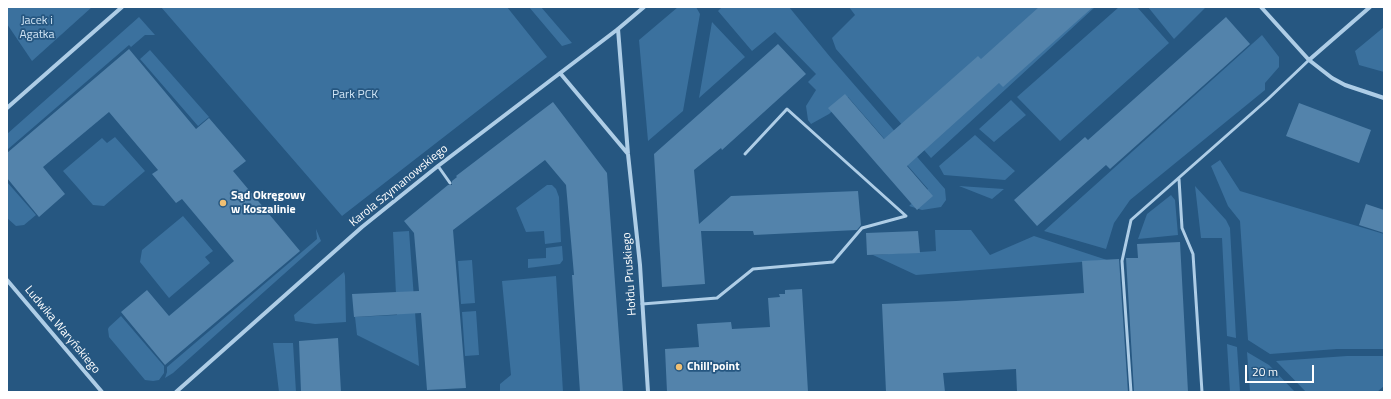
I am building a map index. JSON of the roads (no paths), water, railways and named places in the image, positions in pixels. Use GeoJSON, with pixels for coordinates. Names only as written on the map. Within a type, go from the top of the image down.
{"type":"FeatureCollection","features":[{"type":"Feature","properties":{"kind":"street"},"geometry":{"type":"LineString","coordinates":[[7,108],[122,7]]}},
{"type":"Feature","properties":{"kind":"street","name":"Karola Szymanowskiego"},"geometry":{"type":"LineString","coordinates":[[176,392],[362,227],[438,166],[618,29],[644,7]]}},
{"type":"Feature","properties":{"kind":"street"},"geometry":{"type":"LineString","coordinates":[[1260,7],[1309,60],[1332,78],[1345,86],[1384,98]]}},
{"type":"Feature","properties":{"kind":"street"},"geometry":{"type":"LineString","coordinates":[[1309,60],[1370,7]]}},
{"type":"Feature","properties":{"kind":"street","name":"Hołdu Pruskiego"},"geometry":{"type":"LineString","coordinates":[[618,29],[628,154],[640,265],[648,392]]}},
{"type":"Feature","properties":{"kind":"street"},"geometry":{"type":"LineString","coordinates":[[560,73],[628,154]]}},
{"type":"Feature","properties":{"kind":"street","name":"Ludwika Waryńskiego"},"geometry":{"type":"LineString","coordinates":[[7,280],[102,392]]}},
{"type":"Feature","properties":{"kind":"lane"},"geometry":{"type":"LineString","coordinates":[[1131,392],[1122,261],[1131,220],[1268,99],[1309,60]]}},
{"type":"Feature","properties":{"kind":"lane"},"geometry":{"type":"LineString","coordinates":[[642,304],[717,298],[753,269],[833,262],[862,228],[906,216],[787,109],[745,154]]}},
{"type":"Feature","properties":{"kind":"lane"},"geometry":{"type":"LineString","coordinates":[[438,166],[450,183]]}},
{"type":"Feature","properties":{"kind":"lane"},"geometry":{"type":"LineString","coordinates":[[1179,179],[1182,228],[1193,254],[1202,392]]}},
{"type":"Feature","properties":{"kind":"place","name":"Sąd Okręgowy w Koszalinie"},"geometry":{"type":"Point","coordinates":[223,203]}},
{"type":"Feature","properties":{"kind":"place","name":"Chill'point"},"geometry":{"type":"Point","coordinates":[679,367]}},
{"type":"Feature","properties":{"kind":"park label","name":"Jacek i Agatka"},"geometry":{"type":"Point","coordinates":[37,28]}},
{"type":"Feature","properties":{"kind":"park label","name":"Park PCK"},"geometry":{"type":"Point","coordinates":[355,95]}}]}
